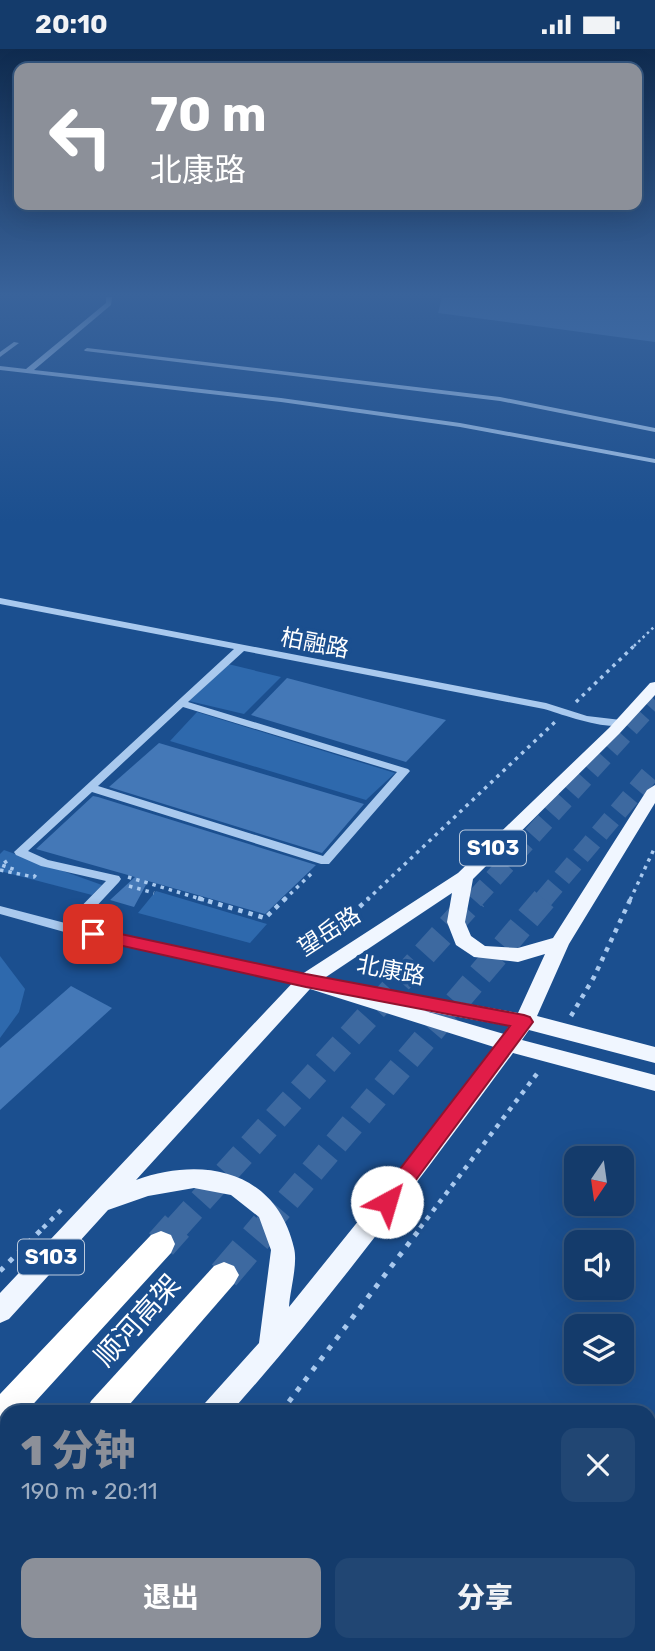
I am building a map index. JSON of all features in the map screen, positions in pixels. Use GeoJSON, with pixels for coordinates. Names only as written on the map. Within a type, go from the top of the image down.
{"type":"FeatureCollection","features":[{"type":"Feature","properties":{"kind":"highway","name":"顺河高架"},"geometry":{"type":"LineString","coordinates":[[11,1405],[161,1244]]}},
{"type":"Feature","properties":{"kind":"highway","name":"顺河高架"},"geometry":{"type":"LineString","coordinates":[[108,1405],[225,1275]]}},
{"type":"Feature","properties":{"kind":"main road","name":"望岳路"},"geometry":{"type":"LineString","coordinates":[[0,1311],[306,981],[464,877],[621,723],[655,686]]}},
{"type":"Feature","properties":{"kind":"main road"},"geometry":{"type":"LineString","coordinates":[[220,1405],[271,1347],[421,1160],[524,1022],[560,943],[655,790]]}},
{"type":"Feature","properties":{"kind":"main road"},"geometry":{"type":"LineString","coordinates":[[464,877],[456,922],[463,940],[481,952],[518,955],[560,943]]}},
{"type":"Feature","properties":{"kind":"main road","name":"北康路"},"geometry":{"type":"LineString","coordinates":[[306,981],[524,1022],[655,1055]]}},
{"type":"Feature","properties":{"kind":"main road","name":"北康路"},"geometry":{"type":"LineString","coordinates":[[306,981],[507,1045],[655,1083]]}},
{"type":"Feature","properties":{"kind":"main road"},"geometry":{"type":"LineString","coordinates":[[103,1202],[147,1186],[194,1178],[237,1186],[268,1211],[283,1250],[271,1347]]}},
{"type":"Feature","properties":{"kind":"street"},"geometry":{"type":"LineString","coordinates":[[36,372],[281,400],[460,425],[655,461]]}},
{"type":"Feature","properties":{"kind":"street"},"geometry":{"type":"LineString","coordinates":[[274,372],[500,398],[655,430]]}},
{"type":"Feature","properties":{"kind":"street","name":"柏融路"},"geometry":{"type":"LineString","coordinates":[[0,601],[545,706],[586,719],[621,723]]}},
{"type":"Feature","properties":{"kind":"street"},"geometry":{"type":"LineString","coordinates":[[68,928],[115,879],[45,863],[20,852],[241,648]]}},
{"type":"Feature","properties":{"kind":"street"},"geometry":{"type":"LineString","coordinates":[[89,787],[325,861],[404,771],[180,703]]}},
{"type":"Feature","properties":{"kind":"street"},"geometry":{"type":"LineString","coordinates":[[0,910],[68,928],[306,981]]}},
{"type":"Feature","properties":{"kind":"path"},"geometry":{"type":"LineString","coordinates":[[562,1032],[593,977],[655,847]]}},
{"type":"Feature","properties":{"kind":"path"},"geometry":{"type":"LineString","coordinates":[[126,877],[265,918],[325,861]]}},
{"type":"Feature","properties":{"kind":"path"},"geometry":{"type":"LineString","coordinates":[[0,870],[34,877],[37,873]]}},
{"type":"Feature","properties":{"kind":"path"},"geometry":{"type":"LineString","coordinates":[[113,881],[154,893]]}},
{"type":"Feature","properties":{"kind":"path"},"geometry":{"type":"LineString","coordinates":[[286,1405],[551,1055]]}},
{"type":"Feature","properties":{"kind":"shaded area"},"geometry":{"type":"Polygon","coordinates":[[[228,664],[281,677],[244,714],[189,701],[228,664]]]}},
{"type":"Feature","properties":{"kind":"shaded area"},"geometry":{"type":"Polygon","coordinates":[[[197,712],[395,773],[366,800],[170,741],[197,712]]]}},
{"type":"Feature","properties":{"kind":"shaded area"},"geometry":{"type":"Polygon","coordinates":[[[4,850],[102,885],[92,895],[0,871],[0,854],[4,850]]]}},
{"type":"Feature","properties":{"kind":"shaded area"},"geometry":{"type":"Polygon","coordinates":[[[156,891],[267,924],[250,943],[138,913],[156,891]]]}},
{"type":"Feature","properties":{"kind":"shaded area"},"geometry":{"type":"Polygon","coordinates":[[[0,956],[25,989],[19,1012],[0,1038],[0,956]]]}},
{"type":"Feature","properties":{"kind":"building"},"geometry":{"type":"Polygon","coordinates":[[[287,678],[446,720],[406,762],[251,715],[287,678]]]}},
{"type":"Feature","properties":{"kind":"building"},"geometry":{"type":"Polygon","coordinates":[[[159,743],[364,804],[322,853],[109,787],[159,743]]]}},
{"type":"Feature","properties":{"kind":"building"},"geometry":{"type":"Polygon","coordinates":[[[93,796],[316,865],[265,914],[148,881],[134,907],[110,900],[135,877],[36,849],[93,796]]]}},
{"type":"Feature","properties":{"kind":"building"},"geometry":{"type":"Polygon","coordinates":[[[71,986],[112,1008],[0,1110],[0,1048],[71,986]]]}},
{"type":"Feature","properties":{"kind":"tunnel"},"geometry":{"type":"LineString","coordinates":[[474,900],[655,700]]}},
{"type":"Feature","properties":{"kind":"tunnel"},"geometry":{"type":"LineString","coordinates":[[543,900],[655,768]]}},
{"type":"Feature","properties":{"kind":"tunnel"},"geometry":{"type":"LineString","coordinates":[[176,1228],[475,898]]}},
{"type":"Feature","properties":{"kind":"tunnel"},"geometry":{"type":"LineString","coordinates":[[264,1228],[545,898]]}},
{"type":"Feature","properties":{"kind":"tunnel"},"geometry":{"type":"LineString","coordinates":[[161,1244],[177,1226]]}},
{"type":"Feature","properties":{"kind":"tunnel"},"geometry":{"type":"LineString","coordinates":[[224,1275],[266,1226]]}},
{"type":"Feature","properties":{"kind":"route"},"geometry":{"type":"LineString","coordinates":[[93,934],[306,981],[524,1022],[387,1202]]}}]}
